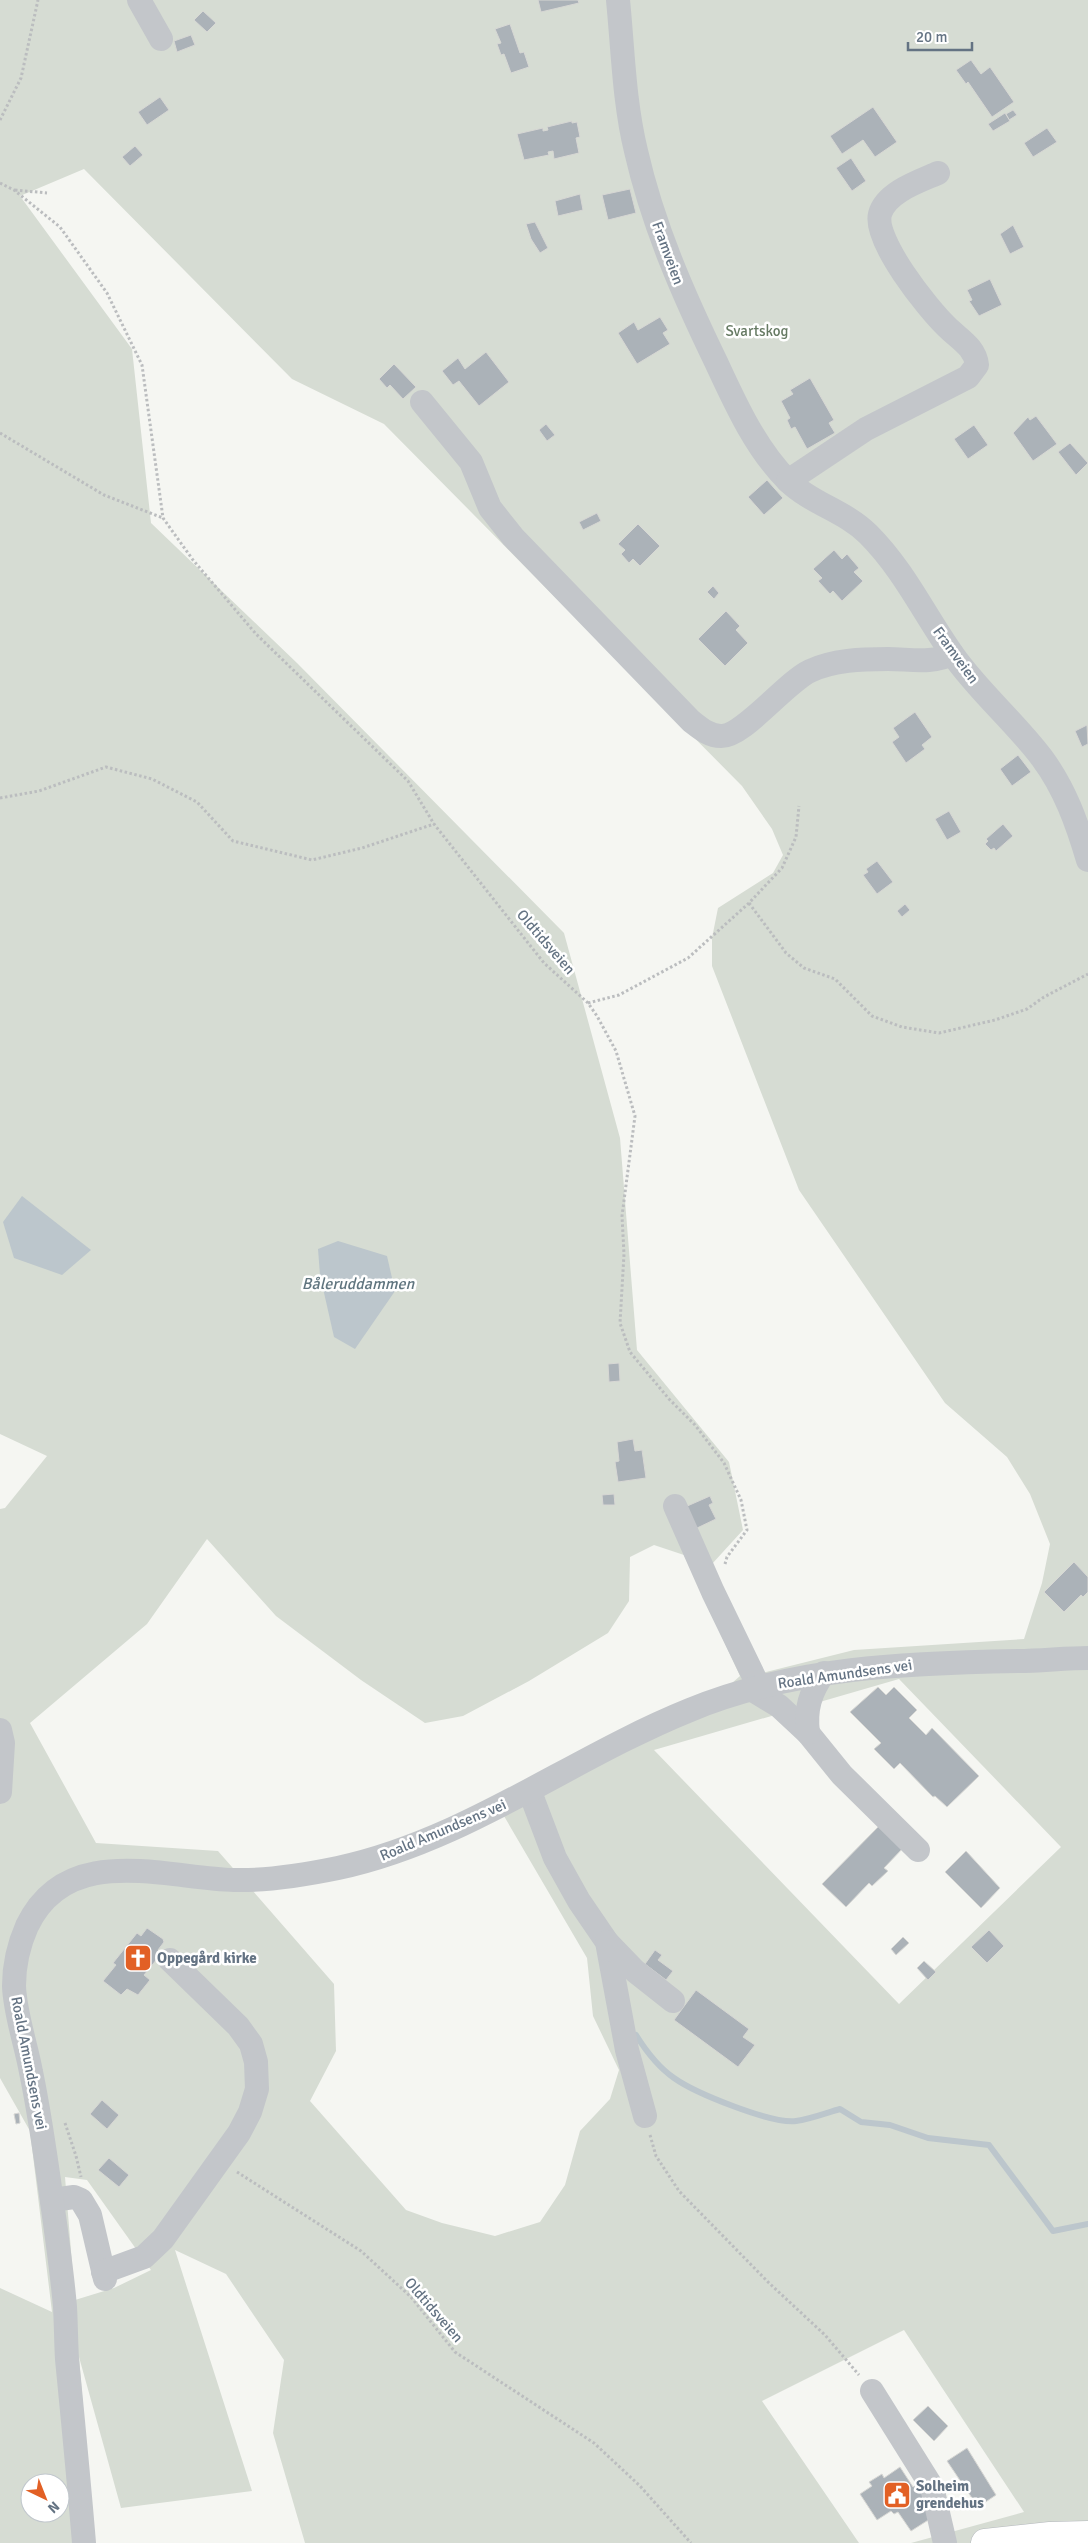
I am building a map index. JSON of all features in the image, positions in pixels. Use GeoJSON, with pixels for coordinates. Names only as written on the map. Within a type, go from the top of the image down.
{"type":"FeatureCollection","features":[{"type":"Feature","properties":{"kind":"main road"},"geometry":{"type":"LineString","coordinates":[[985,2543],[1050,2536],[1088,2535]]}},
{"type":"Feature","properties":{"kind":"street"},"geometry":{"type":"LineString","coordinates":[[139,0],[161,39]]}},
{"type":"Feature","properties":{"kind":"street","name":"Framveien"},"geometry":{"type":"LineString","coordinates":[[618,0],[630,120],[644,183],[677,278],[755,438],[788,481],[809,498],[854,521],[904,577],[952,654],[1041,757],[1055,777],[1067,799],[1088,860]]}},
{"type":"Feature","properties":{"kind":"street"},"geometry":{"type":"LineString","coordinates":[[788,481],[866,430],[968,377],[977,365],[971,349],[946,326],[918,294],[894,258],[879,226],[880,214],[887,202],[905,188],[938,173]]}},
{"type":"Feature","properties":{"kind":"street"},"geometry":{"type":"LineString","coordinates":[[422,402],[471,462],[490,508],[507,531],[690,721],[706,732],[719,736],[736,733],[806,673],[827,664],[886,659],[943,659],[952,654]]}},
{"type":"Feature","properties":{"kind":"street"},"geometry":{"type":"LineString","coordinates":[[675,1506],[755,1688],[808,1732],[842,1775],[918,1850]]}},
{"type":"Feature","properties":{"kind":"street","name":"Roald Amundsens vei"},"geometry":{"type":"LineString","coordinates":[[84,2543],[65,2310],[52,2200],[37,2101],[8,1964],[32,1917],[48,1898],[76,1879],[94,1873],[138,1870],[233,1880],[287,1877],[319,1872],[384,1856],[530,1792],[584,1760],[688,1711],[755,1688],[824,1673],[919,1663],[1030,1661],[1085,1655]]}},
{"type":"Feature","properties":{"kind":"street"},"geometry":{"type":"LineString","coordinates":[[808,1732],[807,1710],[809,1702],[824,1673]]}},
{"type":"Feature","properties":{"kind":"street"},"geometry":{"type":"LineString","coordinates":[[0,1730],[3,1743],[0,1792]]}},
{"type":"Feature","properties":{"kind":"street"},"geometry":{"type":"LineString","coordinates":[[530,1792],[555,1858],[579,1901],[607,1942],[635,1971],[673,2001]]}},
{"type":"Feature","properties":{"kind":"street"},"geometry":{"type":"LineString","coordinates":[[607,1942],[626,2050],[645,2116]]}},
{"type":"Feature","properties":{"kind":"street"},"geometry":{"type":"LineString","coordinates":[[52,2200],[74,2197],[81,2200],[90,2215],[104,2276],[144,2257],[163,2239],[220,2161],[250,2112],[256,2089],[256,2062],[251,2044],[238,2026],[170,1960]]}},
{"type":"Feature","properties":{"kind":"street"},"geometry":{"type":"LineString","coordinates":[[872,2391],[932,2487],[945,2543]]}},
{"type":"Feature","properties":{"kind":"path"},"geometry":{"type":"LineString","coordinates":[[0,120],[21,78],[38,0]]}},
{"type":"Feature","properties":{"kind":"path"},"geometry":{"type":"LineString","coordinates":[[0,183],[14,190],[60,227],[107,293],[142,365],[163,518],[104,495],[0,433]]}},
{"type":"Feature","properties":{"kind":"path"},"geometry":{"type":"LineString","coordinates":[[14,190],[47,193]]}},
{"type":"Feature","properties":{"kind":"path","name":"Oldtidsveien"},"geometry":{"type":"LineString","coordinates":[[163,518],[193,560],[256,634],[408,781],[434,824],[544,962],[588,1003],[616,1051],[635,1116],[622,1216],[624,1254],[620,1324],[630,1352],[669,1399],[695,1425],[724,1464],[741,1500],[747,1530],[727,1557],[723,1579],[714,1595]]}},
{"type":"Feature","properties":{"kind":"path"},"geometry":{"type":"LineString","coordinates":[[0,798],[39,791],[106,767],[152,779],[197,802],[233,841],[312,860],[362,848],[434,824]]}},
{"type":"Feature","properties":{"kind":"path"},"geometry":{"type":"LineString","coordinates":[[588,1003],[619,995],[688,958],[749,903],[782,868],[796,837],[799,806]]}},
{"type":"Feature","properties":{"kind":"path"},"geometry":{"type":"LineString","coordinates":[[749,903],[786,953],[804,968],[834,979],[872,1016],[902,1027],[939,1033],[995,1020],[1028,1009],[1044,996],[1088,974]]}},
{"type":"Feature","properties":{"kind":"path"},"geometry":{"type":"LineString","coordinates":[[645,2116],[656,2156],[679,2191],[769,2283],[825,2335],[872,2391]]}},
{"type":"Feature","properties":{"kind":"path","name":"Oldtidsveien"},"geometry":{"type":"LineString","coordinates":[[220,2161],[362,2251],[411,2297],[455,2352],[594,2443],[640,2486],[691,2543]]}},
{"type":"Feature","properties":{"kind":"green space","name":"Svartskog"},"geometry":{"type":"Polygon","coordinates":[[[0,0],[1088,0],[1088,2543],[911,2543],[1024,2512],[904,2330],[762,2401],[859,2543],[305,2543],[273,2433],[284,2360],[226,2274],[175,2250],[252,2491],[121,2508],[79,2357],[94,2543],[0,2543],[0,2288],[52,2312],[30,2131],[0,2078],[0,1509],[5,1508],[47,1456],[0,1434],[0,0]],[[84,169],[20,196],[132,349],[151,523],[297,663],[564,933],[620,1138],[637,1350],[729,1462],[743,1530],[712,1564],[762,1673],[854,1650],[1024,1639],[1042,1583],[1050,1544],[1030,1494],[1007,1457],[945,1403],[799,1190],[712,966],[712,938],[718,908],[773,873],[783,855],[772,829],[742,786],[384,424],[292,379],[84,169]],[[207,1539],[147,1624],[30,1723],[96,1843],[218,1851],[334,1984],[336,2051],[310,2101],[406,2210],[442,2223],[495,2236],[540,2222],[565,2185],[580,2131],[610,2099],[619,2070],[593,2016],[587,1958],[494,1799],[723,1691],[740,1676],[684,1555],[654,1545],[630,1557],[629,1601],[608,1633],[529,1681],[463,1716],[425,1723],[361,1680],[276,1616],[207,1539]],[[899,1679],[654,1750],[899,2004],[1061,1847],[899,1679]],[[65,2177],[75,2300],[114,2288],[151,2270],[87,2180],[65,2177]]]}},
{"type":"Feature","properties":{"kind":"water"},"geometry":{"type":"Polygon","coordinates":[[[22,1196],[91,1250],[62,1275],[14,1258],[3,1222],[22,1196]]]}},
{"type":"Feature","properties":{"kind":"water","name":"Båleruddammen"},"geometry":{"type":"Polygon","coordinates":[[[338,1241],[387,1256],[395,1291],[355,1349],[334,1337],[320,1275],[318,1249],[338,1241]]]}},
{"type":"Feature","properties":{"kind":"building"},"geometry":{"type":"Polygon","coordinates":[[[538,0],[578,0],[579,3],[541,12],[538,0]]]}},
{"type":"Feature","properties":{"kind":"building"},"geometry":{"type":"Polygon","coordinates":[[[203,11],[216,23],[207,32],[194,20],[203,11]]]}},
{"type":"Feature","properties":{"kind":"building"},"geometry":{"type":"Polygon","coordinates":[[[510,24],[520,53],[524,52],[529,67],[511,73],[504,54],[501,55],[497,44],[501,43],[495,29],[510,24]]]}},
{"type":"Feature","properties":{"kind":"building"},"geometry":{"type":"Polygon","coordinates":[[[191,35],[195,45],[177,52],[174,41],[191,35]]]}},
{"type":"Feature","properties":{"kind":"building"},"geometry":{"type":"Polygon","coordinates":[[[971,60],[981,74],[990,67],[1014,102],[992,117],[968,82],[966,84],[956,70],[971,60]]]}},
{"type":"Feature","properties":{"kind":"building"},"geometry":{"type":"Polygon","coordinates":[[[160,97],[169,110],[147,125],[138,112],[160,97]]]}},
{"type":"Feature","properties":{"kind":"building"},"geometry":{"type":"Polygon","coordinates":[[[873,107],[897,142],[875,157],[863,140],[842,154],[830,136],[873,107]]]}},
{"type":"Feature","properties":{"kind":"building"},"geometry":{"type":"Polygon","coordinates":[[[1013,110],[1017,115],[1009,120],[1006,114],[1013,110]]]}},
{"type":"Feature","properties":{"kind":"building"},"geometry":{"type":"Polygon","coordinates":[[[1005,113],[1010,121],[993,131],[988,124],[1005,113]]]}},
{"type":"Feature","properties":{"kind":"building"},"geometry":{"type":"Polygon","coordinates":[[[572,121],[572,123],[577,122],[580,137],[576,138],[579,153],[554,159],[553,151],[548,152],[549,155],[524,160],[517,134],[543,128],[543,131],[548,130],[547,127],[572,121]]]}},
{"type":"Feature","properties":{"kind":"building"},"geometry":{"type":"Polygon","coordinates":[[[1047,128],[1057,142],[1033,157],[1024,143],[1047,128]]]}},
{"type":"Feature","properties":{"kind":"building"},"geometry":{"type":"Polygon","coordinates":[[[135,146],[143,155],[130,166],[122,157],[135,146]]]}},
{"type":"Feature","properties":{"kind":"building"},"geometry":{"type":"Polygon","coordinates":[[[851,158],[866,181],[852,191],[836,168],[851,158]]]}},
{"type":"Feature","properties":{"kind":"building"},"geometry":{"type":"Polygon","coordinates":[[[630,189],[636,213],[608,220],[602,195],[630,189]]]}},
{"type":"Feature","properties":{"kind":"building"},"geometry":{"type":"Polygon","coordinates":[[[580,194],[583,210],[558,216],[555,201],[580,194]]]}},
{"type":"Feature","properties":{"kind":"building"},"geometry":{"type":"Polygon","coordinates":[[[535,222],[548,248],[540,253],[531,239],[526,224],[535,222]]]}},
{"type":"Feature","properties":{"kind":"building"},"geometry":{"type":"Polygon","coordinates":[[[1013,225],[1024,247],[1010,254],[1000,234],[1013,225]]]}},
{"type":"Feature","properties":{"kind":"building"},"geometry":{"type":"Polygon","coordinates":[[[990,279],[1002,305],[979,316],[969,301],[972,300],[967,290],[990,279]]]}},
{"type":"Feature","properties":{"kind":"building"},"geometry":{"type":"Polygon","coordinates":[[[660,317],[668,330],[663,333],[670,344],[637,364],[618,333],[634,322],[638,330],[660,317]]]}},
{"type":"Feature","properties":{"kind":"building"},"geometry":{"type":"Polygon","coordinates":[[[486,352],[509,382],[479,406],[459,381],[453,385],[442,371],[458,358],[465,369],[486,352]]]}},
{"type":"Feature","properties":{"kind":"building"},"geometry":{"type":"Polygon","coordinates":[[[394,364],[416,387],[403,399],[390,385],[387,388],[379,379],[394,364]]]}},
{"type":"Feature","properties":{"kind":"building"},"geometry":{"type":"Polygon","coordinates":[[[810,378],[834,420],[829,423],[835,433],[807,449],[795,427],[791,429],[787,420],[790,418],[781,401],[793,394],[790,390],[810,378]]]}},
{"type":"Feature","properties":{"kind":"building"},"geometry":{"type":"Polygon","coordinates":[[[1036,416],[1057,444],[1033,461],[1013,433],[1028,417],[1030,420],[1036,416]]]}},
{"type":"Feature","properties":{"kind":"building"},"geometry":{"type":"Polygon","coordinates":[[[546,424],[555,435],[547,441],[539,430],[546,424]]]}},
{"type":"Feature","properties":{"kind":"building"},"geometry":{"type":"Polygon","coordinates":[[[974,425],[988,445],[968,459],[954,439],[974,425]]]}},
{"type":"Feature","properties":{"kind":"building"},"geometry":{"type":"Polygon","coordinates":[[[1070,443],[1088,463],[1076,475],[1058,452],[1070,443]]]}},
{"type":"Feature","properties":{"kind":"building"},"geometry":{"type":"Polygon","coordinates":[[[767,480],[783,498],[764,515],[748,497],[767,480]]]}},
{"type":"Feature","properties":{"kind":"building"},"geometry":{"type":"Polygon","coordinates":[[[597,513],[601,521],[583,530],[579,522],[597,513]]]}},
{"type":"Feature","properties":{"kind":"building"},"geometry":{"type":"Polygon","coordinates":[[[638,524],[660,546],[640,566],[633,559],[629,563],[621,554],[625,550],[618,544],[638,524]]]}},
{"type":"Feature","properties":{"kind":"building"},"geometry":{"type":"Polygon","coordinates":[[[834,550],[842,559],[847,554],[859,568],[854,572],[863,581],[842,601],[833,591],[830,594],[818,581],[822,578],[813,569],[834,550]]]}},
{"type":"Feature","properties":{"kind":"building"},"geometry":{"type":"Polygon","coordinates":[[[713,586],[719,593],[714,599],[707,592],[713,586]]]}},
{"type":"Feature","properties":{"kind":"building"},"geometry":{"type":"Polygon","coordinates":[[[726,611],[740,626],[736,630],[748,643],[725,666],[698,639],[726,611]]]}},
{"type":"Feature","properties":{"kind":"building"},"geometry":{"type":"Polygon","coordinates":[[[915,712],[932,737],[922,745],[925,749],[906,763],[892,742],[899,737],[893,728],[915,712]]]}},
{"type":"Feature","properties":{"kind":"building"},"geometry":{"type":"Polygon","coordinates":[[[1087,725],[1088,744],[1082,747],[1075,731],[1087,725]]]}},
{"type":"Feature","properties":{"kind":"building"},"geometry":{"type":"Polygon","coordinates":[[[1018,755],[1031,772],[1012,786],[1000,769],[1018,755]]]}},
{"type":"Feature","properties":{"kind":"building"},"geometry":{"type":"Polygon","coordinates":[[[949,811],[961,832],[947,840],[935,819],[949,811]]]}},
{"type":"Feature","properties":{"kind":"building"},"geometry":{"type":"Polygon","coordinates":[[[1003,824],[1013,836],[996,851],[994,848],[991,850],[985,844],[988,841],[986,839],[1003,824]]]}},
{"type":"Feature","properties":{"kind":"building"},"geometry":{"type":"Polygon","coordinates":[[[877,861],[893,882],[877,894],[863,875],[868,872],[866,869],[877,861]]]}},
{"type":"Feature","properties":{"kind":"building"},"geometry":{"type":"Polygon","coordinates":[[[905,904],[910,910],[902,917],[897,911],[905,904]]]}},
{"type":"Feature","properties":{"kind":"building"},"geometry":{"type":"Polygon","coordinates":[[[619,1363],[620,1381],[609,1382],[608,1364],[619,1363]]]}},
{"type":"Feature","properties":{"kind":"building"},"geometry":{"type":"Polygon","coordinates":[[[633,1439],[635,1451],[642,1450],[646,1478],[618,1482],[615,1462],[619,1461],[617,1442],[633,1439]]]}},
{"type":"Feature","properties":{"kind":"building"},"geometry":{"type":"Polygon","coordinates":[[[614,1494],[615,1505],[603,1505],[602,1495],[614,1494]]]}},
{"type":"Feature","properties":{"kind":"building"},"geometry":{"type":"Polygon","coordinates":[[[710,1496],[713,1503],[709,1505],[716,1519],[695,1529],[685,1507],[710,1496]]]}},
{"type":"Feature","properties":{"kind":"building"},"geometry":{"type":"Polygon","coordinates":[[[1074,1562],[1088,1577],[1088,1592],[1083,1597],[1081,1595],[1064,1612],[1044,1592],[1074,1562]]]}},
{"type":"Feature","properties":{"kind":"building"},"geometry":{"type":"Polygon","coordinates":[[[878,1687],[886,1695],[894,1687],[917,1710],[909,1718],[926,1735],[932,1728],[979,1776],[947,1807],[935,1796],[933,1797],[900,1763],[894,1769],[874,1749],[881,1743],[850,1712],[878,1687]]]}},
{"type":"Feature","properties":{"kind":"building"},"geometry":{"type":"Polygon","coordinates":[[[881,1824],[904,1847],[884,1868],[888,1871],[872,1886],[869,1883],[846,1907],[822,1884],[881,1824]]]}},
{"type":"Feature","properties":{"kind":"building"},"geometry":{"type":"Polygon","coordinates":[[[966,1851],[1000,1888],[981,1908],[945,1872],[966,1851]]]}},
{"type":"Feature","properties":{"kind":"building","name":"Oppegård kirke"},"geometry":{"type":"Polygon","coordinates":[[[147,1928],[163,1939],[164,1942],[158,1950],[162,1953],[144,1975],[150,1980],[138,1995],[127,1989],[121,1995],[103,1981],[116,1965],[113,1963],[137,1933],[141,1936],[147,1928]]]}},
{"type":"Feature","properties":{"kind":"building"},"geometry":{"type":"Polygon","coordinates":[[[989,1930],[1004,1946],[987,1963],[971,1947],[989,1930]]]}},
{"type":"Feature","properties":{"kind":"building"},"geometry":{"type":"Polygon","coordinates":[[[903,1937],[909,1943],[896,1955],[891,1949],[903,1937]]]}},
{"type":"Feature","properties":{"kind":"building"},"geometry":{"type":"Polygon","coordinates":[[[655,1950],[662,1955],[658,1960],[673,1971],[666,1980],[645,1964],[655,1950]]]}},
{"type":"Feature","properties":{"kind":"building"},"geometry":{"type":"Polygon","coordinates":[[[924,1961],[936,1972],[928,1980],[917,1968],[924,1961]]]}},
{"type":"Feature","properties":{"kind":"building"},"geometry":{"type":"Polygon","coordinates":[[[696,1990],[749,2029],[743,2037],[755,2045],[738,2067],[674,2020],[696,1990]]]}},
{"type":"Feature","properties":{"kind":"building"},"geometry":{"type":"Polygon","coordinates":[[[102,2100],[119,2115],[107,2129],[90,2114],[102,2100]]]}},
{"type":"Feature","properties":{"kind":"building"},"geometry":{"type":"Polygon","coordinates":[[[19,2113],[20,2123],[16,2124],[14,2114],[19,2113]]]}},
{"type":"Feature","properties":{"kind":"building"},"geometry":{"type":"Polygon","coordinates":[[[109,2158],[129,2175],[119,2187],[98,2170],[109,2158]]]}},
{"type":"Feature","properties":{"kind":"building"},"geometry":{"type":"Polygon","coordinates":[[[928,2406],[948,2426],[934,2441],[913,2420],[928,2406]]]}},
{"type":"Feature","properties":{"kind":"building"},"geometry":{"type":"Polygon","coordinates":[[[967,2448],[996,2495],[978,2507],[947,2461],[967,2448]]]}},
{"type":"Feature","properties":{"kind":"building"},"geometry":{"type":"Polygon","coordinates":[[[900,2467],[913,2487],[916,2485],[924,2497],[921,2499],[933,2517],[911,2531],[898,2512],[894,2514],[891,2511],[877,2520],[860,2494],[872,2486],[869,2482],[882,2474],[884,2478],[900,2467]]]}},
{"type":"Feature","properties":{"kind":"waterway"},"geometry":{"type":"LineString","coordinates":[[636,2035],[653,2058],[674,2078],[715,2099],[752,2113],[784,2121],[796,2121],[840,2109],[861,2122],[890,2125],[928,2138],[989,2145],[1053,2231],[1088,2224]]}},
{"type":"Feature","properties":{"kind":"place","name":"Oppegård kirke"},"geometry":{"type":"Point","coordinates":[138,1958]}},
{"type":"Feature","properties":{"kind":"place","name":"Solheim grendehus"},"geometry":{"type":"Point","coordinates":[897,2495]}}]}
